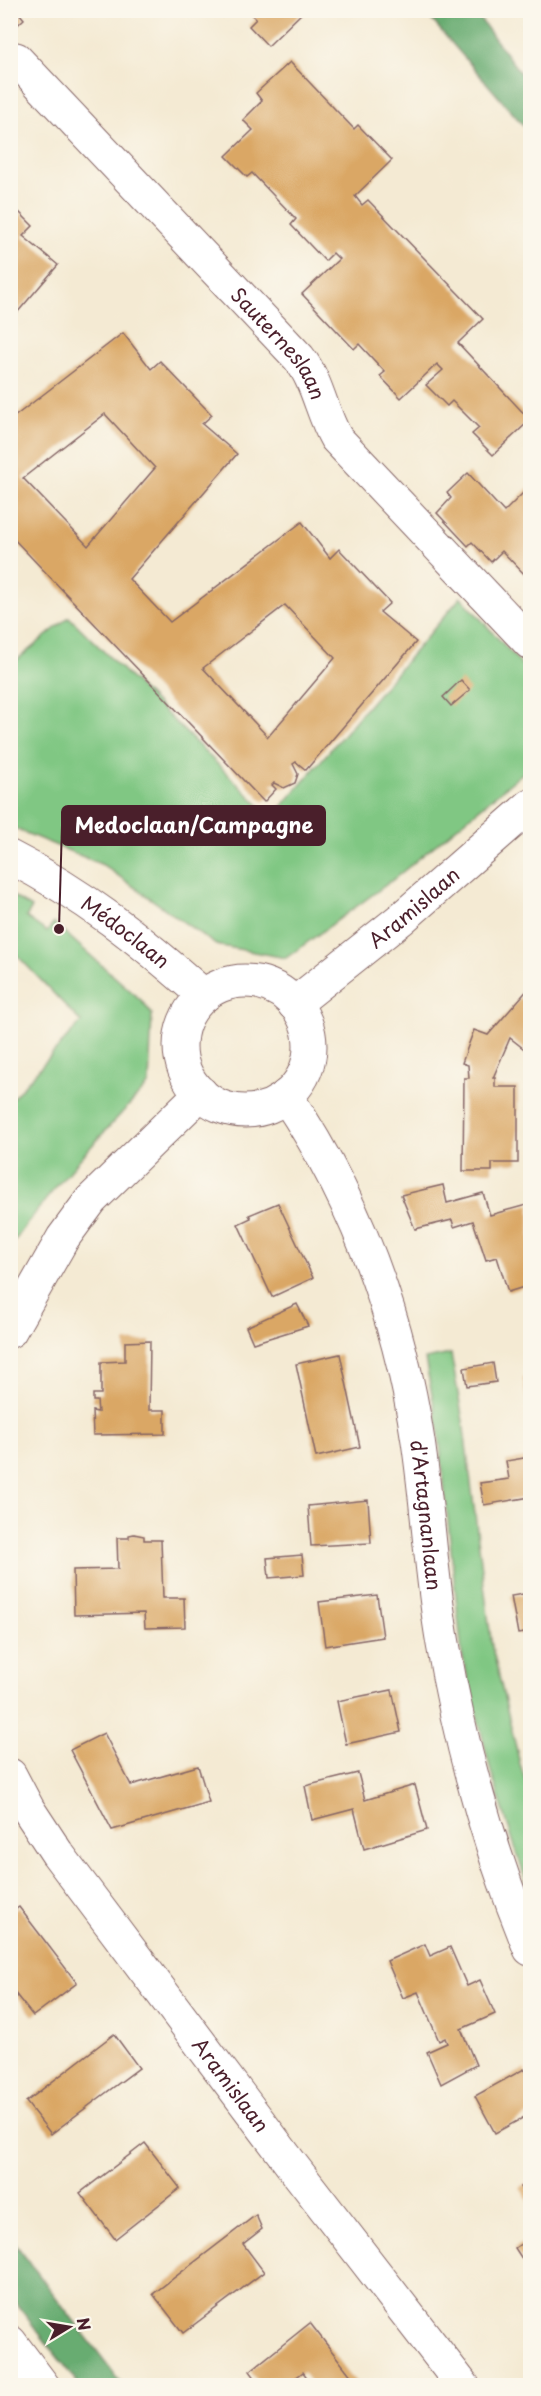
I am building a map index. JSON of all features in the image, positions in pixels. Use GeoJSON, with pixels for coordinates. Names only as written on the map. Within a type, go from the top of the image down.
{"type":"FeatureCollection","features":[{"type":"Feature","properties":{"kind":"street","name":"Sauterneslaan"},"geometry":{"type":"LineString","coordinates":[[10,58],[16,59],[24,67],[299,358],[314,381],[329,426],[336,438],[531,643]]}},
{"type":"Feature","properties":{"kind":"street","name":"Aramislaan"},"geometry":{"type":"LineString","coordinates":[[294,1004],[401,919],[531,806]]}},
{"type":"Feature","properties":{"kind":"street","name":"Médoclaan"},"geometry":{"type":"LineString","coordinates":[[10,857],[74,892],[109,916],[204,996]]}},
{"type":"Feature","properties":{"kind":"street"},"geometry":{"type":"LineString","coordinates":[[250,981],[274,988],[294,1004],[304,1018],[309,1035],[310,1052],[306,1069],[298,1084],[286,1096],[265,1107],[243,1111],[228,1109],[201,1093],[189,1079],[182,1062],[183,1026],[191,1010],[204,996],[225,984],[250,981]]}},
{"type":"Feature","properties":{"kind":"street"},"geometry":{"type":"LineString","coordinates":[[10,1332],[63,1238],[91,1200],[201,1093]]}},
{"type":"Feature","properties":{"kind":"street","name":"d'Artagnanlaan"},"geometry":{"type":"LineString","coordinates":[[286,1096],[306,1126],[353,1211],[392,1314],[417,1431],[433,1576],[454,1706],[495,1856],[531,1949]]}},
{"type":"Feature","properties":{"kind":"street","name":"Aramislaan"},"geometry":{"type":"LineString","coordinates":[[10,1775],[28,1809],[57,1853],[287,2159],[463,2385]]}},
{"type":"Feature","properties":{"kind":"street"},"geometry":{"type":"LineString","coordinates":[[10,2342],[43,2385]]}},
{"type":"Feature","properties":{"kind":"green space"},"geometry":{"type":"Polygon","coordinates":[[[424,11],[475,12],[530,86],[530,133],[424,11]]]}},
{"type":"Feature","properties":{"kind":"green space"},"geometry":{"type":"Polygon","coordinates":[[[461,597],[530,674],[530,767],[394,879],[286,958],[216,945],[103,865],[11,827],[10,661],[13,663],[69,617],[272,818],[461,597]]]}},
{"type":"Feature","properties":{"kind":"green space"},"geometry":{"type":"Polygon","coordinates":[[[11,895],[32,908],[26,917],[47,932],[54,923],[142,1001],[152,1014],[149,1084],[60,1183],[11,1246],[11,1100],[81,1022],[11,949],[11,895]]]}},
{"type":"Feature","properties":{"kind":"green space"},"geometry":{"type":"Polygon","coordinates":[[[451,1354],[463,1421],[492,1647],[520,1764],[530,1795],[530,1894],[491,1772],[462,1654],[438,1426],[425,1359],[451,1354]]]}},
{"type":"Feature","properties":{"kind":"green space"},"geometry":{"type":"Polygon","coordinates":[[[11,2238],[123,2385],[79,2385],[11,2297],[11,2238]]]}},
{"type":"Feature","properties":{"kind":"building"},"geometry":{"type":"Polygon","coordinates":[[[10,10],[22,10],[19,13],[24,19],[10,32],[10,10]]]}},
{"type":"Feature","properties":{"kind":"building"},"geometry":{"type":"Polygon","coordinates":[[[247,10],[305,10],[268,46],[249,26],[256,19],[247,10]]]}},
{"type":"Feature","properties":{"kind":"building"},"geometry":{"type":"Polygon","coordinates":[[[290,62],[354,129],[358,125],[392,160],[355,196],[362,205],[368,200],[483,319],[458,343],[530,420],[493,455],[472,434],[479,428],[452,401],[447,406],[426,385],[443,370],[437,364],[401,398],[380,376],[385,372],[359,344],[354,349],[302,294],[339,259],[333,253],[325,261],[291,225],[296,219],[252,173],[247,177],[226,156],[253,130],[243,120],[262,101],[256,93],[290,62]]]}},
{"type":"Feature","properties":{"kind":"building"},"geometry":{"type":"Polygon","coordinates":[[[10,203],[33,226],[23,236],[58,265],[10,321],[10,203]]]}},
{"type":"Feature","properties":{"kind":"building"},"geometry":{"type":"Polygon","coordinates":[[[123,333],[151,369],[160,361],[212,415],[202,424],[237,454],[129,579],[170,622],[302,522],[330,558],[339,549],[390,603],[380,612],[416,642],[306,770],[296,762],[293,764],[298,774],[295,783],[284,788],[274,783],[272,785],[276,789],[264,802],[10,535],[10,420],[123,333]],[[105,414],[23,478],[88,546],[155,468],[105,414]],[[285,605],[203,668],[268,737],[335,658],[285,605]]]}},
{"type":"Feature","properties":{"kind":"building"},"geometry":{"type":"Polygon","coordinates":[[[468,473],[504,512],[530,486],[530,576],[528,578],[502,551],[491,562],[472,542],[468,546],[437,513],[451,498],[447,493],[468,473]]]}},
{"type":"Feature","properties":{"kind":"building"},"geometry":{"type":"Polygon","coordinates":[[[461,680],[470,690],[451,706],[443,697],[461,680]]]}},
{"type":"Feature","properties":{"kind":"building"},"geometry":{"type":"Polygon","coordinates":[[[530,987],[530,1049],[528,1052],[510,1038],[493,1078],[495,1078],[495,1087],[518,1087],[518,1163],[492,1163],[492,1171],[463,1171],[464,1078],[469,1078],[468,1065],[462,1063],[468,1046],[474,1030],[488,1035],[530,987]]]}},
{"type":"Feature","properties":{"kind":"building"},"geometry":{"type":"Polygon","coordinates":[[[443,1185],[447,1203],[483,1193],[490,1215],[530,1204],[530,1299],[527,1286],[508,1292],[497,1257],[486,1260],[473,1221],[454,1227],[452,1220],[415,1229],[401,1195],[443,1185]]]}},
{"type":"Feature","properties":{"kind":"building"},"geometry":{"type":"Polygon","coordinates":[[[278,1203],[313,1278],[272,1297],[238,1224],[251,1218],[249,1215],[278,1203]]]}},
{"type":"Feature","properties":{"kind":"building"},"geometry":{"type":"Polygon","coordinates":[[[297,1304],[308,1326],[253,1343],[246,1327],[297,1304]]]}},
{"type":"Feature","properties":{"kind":"building"},"geometry":{"type":"Polygon","coordinates":[[[150,1341],[149,1410],[165,1410],[165,1434],[93,1435],[92,1411],[98,1412],[97,1401],[93,1401],[93,1394],[101,1394],[101,1362],[125,1361],[125,1342],[150,1341]]]}},
{"type":"Feature","properties":{"kind":"building"},"geometry":{"type":"Polygon","coordinates":[[[340,1354],[360,1447],[316,1457],[296,1364],[340,1354]]]}},
{"type":"Feature","properties":{"kind":"building"},"geometry":{"type":"Polygon","coordinates":[[[493,1363],[496,1382],[467,1386],[464,1368],[493,1363]]]}},
{"type":"Feature","properties":{"kind":"building"},"geometry":{"type":"Polygon","coordinates":[[[530,1376],[530,1418],[529,1418],[523,1378],[530,1376]]]}},
{"type":"Feature","properties":{"kind":"building"},"geometry":{"type":"Polygon","coordinates":[[[530,1457],[530,1497],[484,1505],[480,1483],[509,1479],[506,1461],[530,1457]]]}},
{"type":"Feature","properties":{"kind":"building"},"geometry":{"type":"Polygon","coordinates":[[[368,1500],[371,1543],[311,1546],[308,1506],[368,1500]]]}},
{"type":"Feature","properties":{"kind":"building"},"geometry":{"type":"Polygon","coordinates":[[[129,1535],[144,1536],[144,1540],[161,1540],[163,1598],[184,1598],[185,1627],[145,1628],[144,1613],[74,1615],[73,1570],[118,1569],[117,1538],[129,1538],[129,1535]]]}},
{"type":"Feature","properties":{"kind":"building"},"geometry":{"type":"Polygon","coordinates":[[[302,1555],[304,1575],[269,1578],[267,1558],[302,1555]]]}},
{"type":"Feature","properties":{"kind":"building"},"geometry":{"type":"Polygon","coordinates":[[[530,1593],[530,1632],[518,1634],[511,1596],[530,1593]]]}},
{"type":"Feature","properties":{"kind":"building"},"geometry":{"type":"Polygon","coordinates":[[[377,1595],[383,1637],[325,1646],[319,1602],[377,1595]]]}},
{"type":"Feature","properties":{"kind":"building"},"geometry":{"type":"Polygon","coordinates":[[[392,1690],[401,1732],[346,1744],[337,1701],[392,1690]]]}},
{"type":"Feature","properties":{"kind":"building"},"geometry":{"type":"Polygon","coordinates":[[[104,1733],[131,1785],[198,1766],[209,1802],[112,1830],[70,1750],[104,1733]]]}},
{"type":"Feature","properties":{"kind":"building"},"geometry":{"type":"Polygon","coordinates":[[[358,1773],[365,1800],[415,1785],[427,1830],[364,1849],[354,1809],[312,1820],[305,1786],[358,1773]]]}},
{"type":"Feature","properties":{"kind":"building"},"geometry":{"type":"Polygon","coordinates":[[[19,1907],[77,1983],[33,2016],[10,1987],[10,1913],[19,1907]]]}},
{"type":"Feature","properties":{"kind":"building"},"geometry":{"type":"Polygon","coordinates":[[[425,1944],[430,1956],[450,1947],[467,1986],[480,1980],[495,2014],[461,2029],[476,2065],[441,2084],[427,2052],[447,2043],[445,2038],[439,2041],[418,1992],[403,1998],[387,1961],[425,1944]]]}},
{"type":"Feature","properties":{"kind":"building"},"geometry":{"type":"Polygon","coordinates":[[[114,2034],[139,2068],[51,2134],[26,2102],[114,2034]]]}},
{"type":"Feature","properties":{"kind":"building"},"geometry":{"type":"Polygon","coordinates":[[[524,2069],[530,2081],[530,2114],[495,2133],[475,2096],[524,2069]]]}},
{"type":"Feature","properties":{"kind":"building"},"geometry":{"type":"Polygon","coordinates":[[[145,2143],[180,2188],[115,2239],[80,2193],[145,2143]]]}},
{"type":"Feature","properties":{"kind":"building"},"geometry":{"type":"Polygon","coordinates":[[[530,2181],[530,2203],[520,2187],[530,2181]]]}},
{"type":"Feature","properties":{"kind":"building"},"geometry":{"type":"Polygon","coordinates":[[[256,2215],[262,2229],[243,2244],[264,2272],[183,2333],[153,2294],[256,2215]]]}},
{"type":"Feature","properties":{"kind":"building"},"geometry":{"type":"Polygon","coordinates":[[[530,2238],[530,2263],[526,2265],[515,2248],[530,2238]]]}},
{"type":"Feature","properties":{"kind":"building"},"geometry":{"type":"Polygon","coordinates":[[[310,2323],[359,2386],[313,2386],[303,2372],[285,2386],[261,2386],[250,2371],[310,2323]]]}},
{"type":"Feature","properties":{"kind":"place","name":"Medoclaan/Campagne"},"geometry":{"type":"Point","coordinates":[59,929]}}]}
